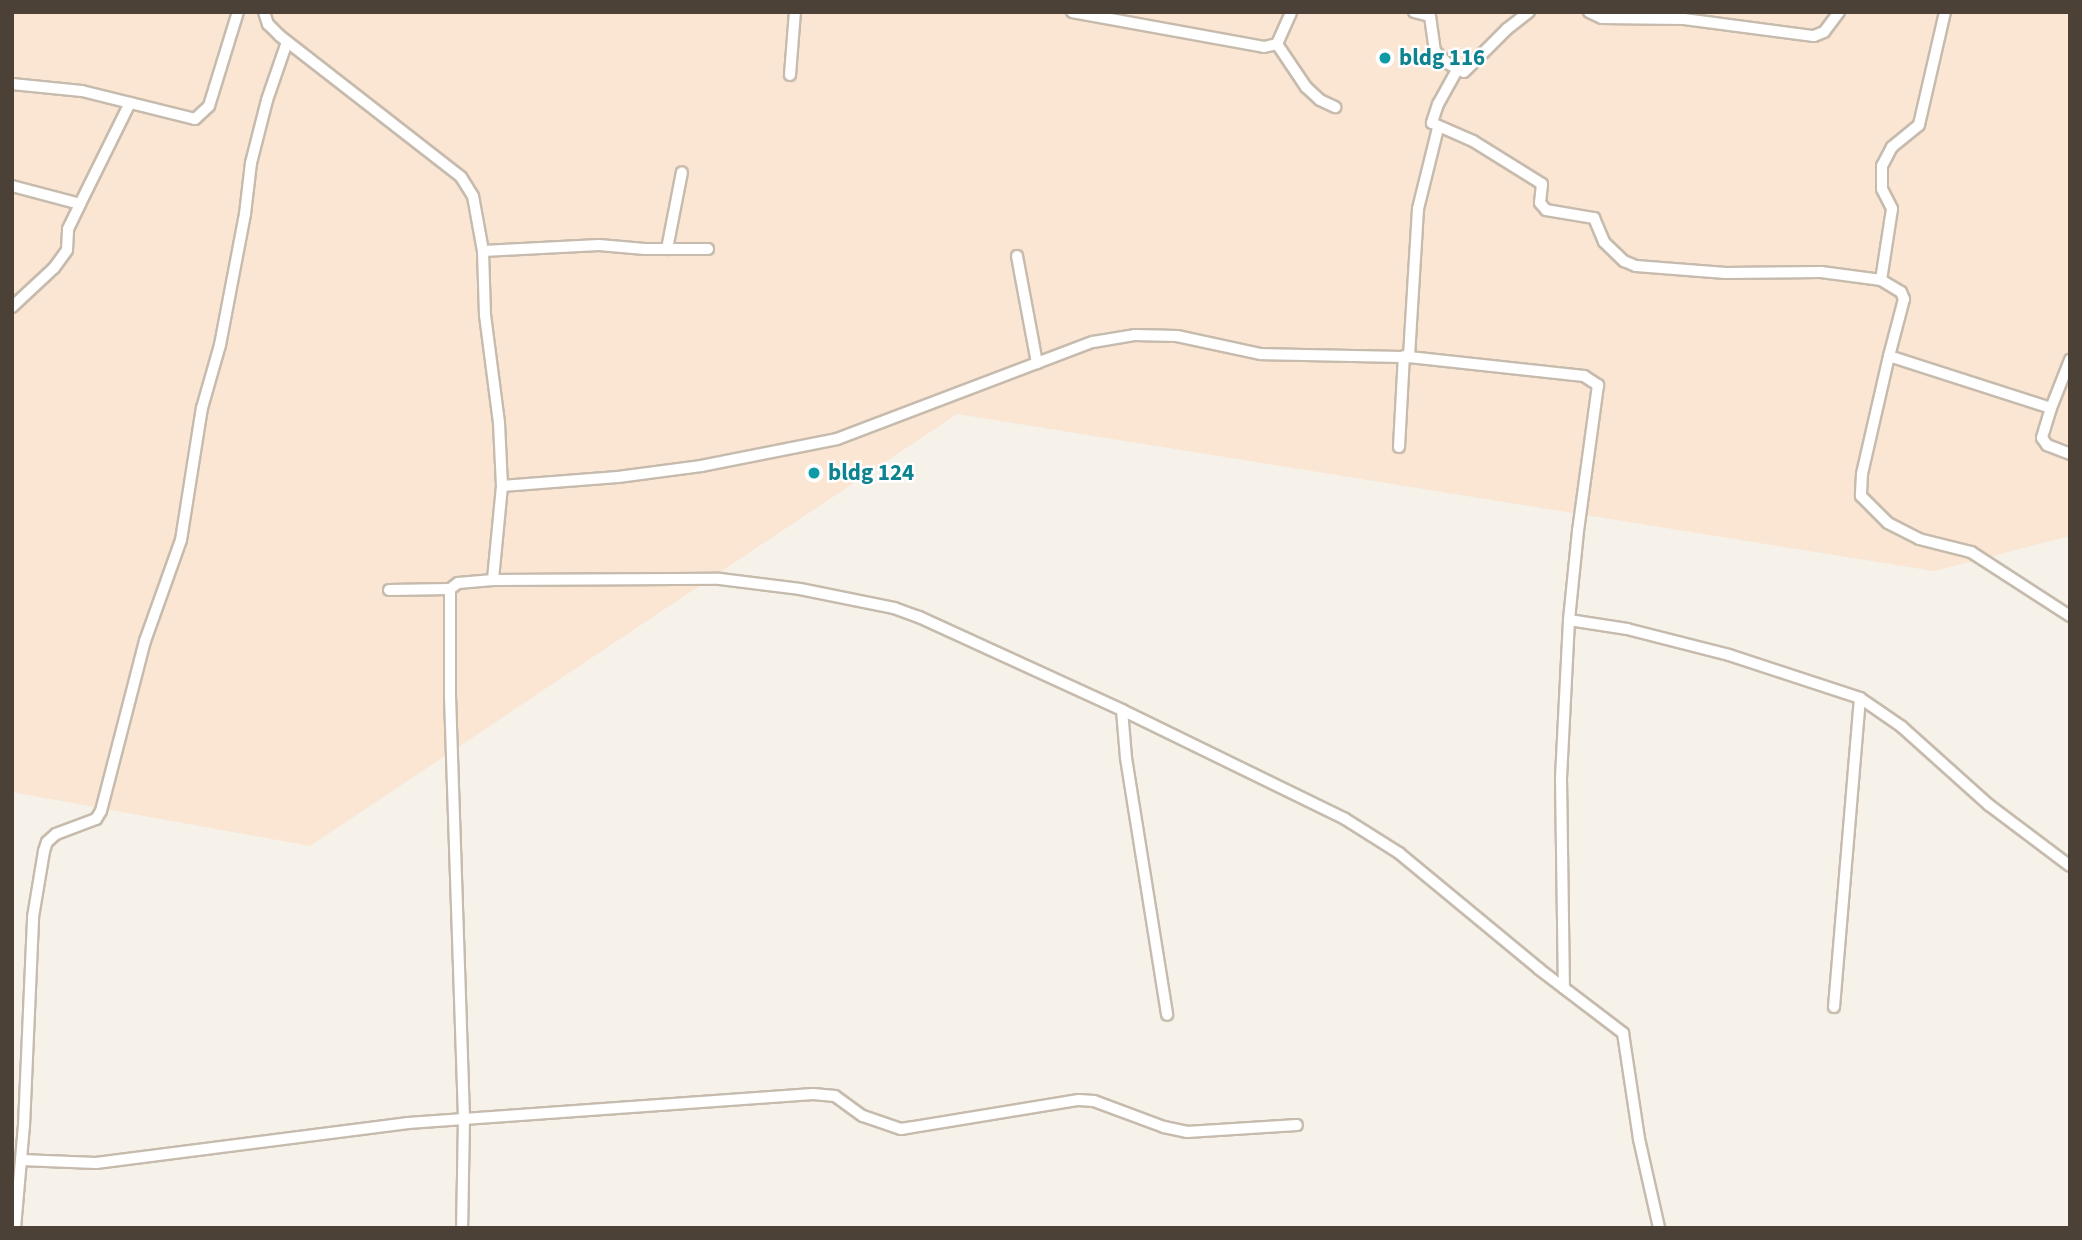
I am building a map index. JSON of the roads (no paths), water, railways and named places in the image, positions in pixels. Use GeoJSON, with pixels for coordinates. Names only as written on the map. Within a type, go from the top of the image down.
{"type":"FeatureCollection","features":[{"type":"Feature","properties":{"kind":"street"},"geometry":{"type":"LineString","coordinates":[[12,84],[82,91],[195,119],[209,106],[238,12]]}},
{"type":"Feature","properties":{"kind":"street"},"geometry":{"type":"LineString","coordinates":[[264,12],[268,24],[287,41],[461,177],[473,196],[483,251],[485,315],[499,423],[502,486],[493,580]]}},
{"type":"Feature","properties":{"kind":"street"},"geometry":{"type":"LineString","coordinates":[[790,75],[795,12]]}},
{"type":"Feature","properties":{"kind":"street"},"geometry":{"type":"LineString","coordinates":[[1073,12],[1264,47],[1277,44]]}},
{"type":"Feature","properties":{"kind":"street"},"geometry":{"type":"LineString","coordinates":[[1277,44],[1291,12]]}},
{"type":"Feature","properties":{"kind":"street"},"geometry":{"type":"LineString","coordinates":[[1414,12],[1430,16],[1435,51],[1457,70],[1464,72],[1507,29],[1529,12]]}},
{"type":"Feature","properties":{"kind":"street"},"geometry":{"type":"LineString","coordinates":[[1589,12],[1602,18],[1684,19],[1819,36],[1839,12]]}},
{"type":"Feature","properties":{"kind":"street"},"geometry":{"type":"LineString","coordinates":[[1881,280],[1892,209],[1882,189],[1882,166],[1892,147],[1919,125],[1945,12]]}},
{"type":"Feature","properties":{"kind":"street"},"geometry":{"type":"LineString","coordinates":[[15,1228],[33,917],[44,851],[47,842],[56,834],[96,819],[102,811],[145,641],[181,540],[202,408],[220,345],[245,214],[251,163],[267,100],[287,41]]}},
{"type":"Feature","properties":{"kind":"street"},"geometry":{"type":"LineString","coordinates":[[1277,44],[1306,87],[1320,100],[1335,107]]}},
{"type":"Feature","properties":{"kind":"street"},"geometry":{"type":"LineString","coordinates":[[1457,70],[1431,121],[1438,128],[1473,141],[1542,184],[1540,203],[1546,210],[1594,218],[1612,251],[1636,266],[1726,272],[1821,272],[1881,280],[1900,292],[1904,299],[1861,474],[1861,496],[1888,523],[1919,539],[1970,552],[2070,616]]}},
{"type":"Feature","properties":{"kind":"street"},"geometry":{"type":"LineString","coordinates":[[12,307],[54,268],[67,250],[68,229],[130,103]]}},
{"type":"Feature","properties":{"kind":"street"},"geometry":{"type":"LineString","coordinates":[[1399,447],[1418,209],[1438,128]]}},
{"type":"Feature","properties":{"kind":"street"},"geometry":{"type":"LineString","coordinates":[[667,249],[682,172]]}},
{"type":"Feature","properties":{"kind":"street"},"geometry":{"type":"LineString","coordinates":[[12,186],[80,204]]}},
{"type":"Feature","properties":{"kind":"street"},"geometry":{"type":"LineString","coordinates":[[483,251],[599,245],[708,249]]}},
{"type":"Feature","properties":{"kind":"street"},"geometry":{"type":"LineString","coordinates":[[1017,256],[1037,363]]}},
{"type":"Feature","properties":{"kind":"street"},"geometry":{"type":"LineString","coordinates":[[502,486],[618,477],[701,466],[837,439],[1093,342],[1135,335],[1177,337],[1261,354],[1406,357],[1584,376],[1598,385],[1569,620],[1561,778],[1564,988]]}},
{"type":"Feature","properties":{"kind":"street"},"geometry":{"type":"LineString","coordinates":[[1889,356],[2051,408]]}},
{"type":"Feature","properties":{"kind":"street"},"geometry":{"type":"LineString","coordinates":[[2070,360],[2042,438],[2047,445],[2070,454]]}},
{"type":"Feature","properties":{"kind":"street"},"geometry":{"type":"LineString","coordinates":[[389,590],[450,589],[458,583],[493,580],[720,579],[826,594],[919,617],[1122,710],[1345,819],[1388,846],[1625,1037],[1635,1119],[1659,1228]]}},
{"type":"Feature","properties":{"kind":"street"},"geometry":{"type":"LineString","coordinates":[[450,589],[450,696],[464,1118],[462,1228]]}},
{"type":"Feature","properties":{"kind":"street"},"geometry":{"type":"LineString","coordinates":[[1569,620],[1627,629],[1730,655],[1860,698],[1902,727],[1989,805],[2070,866]]}},
{"type":"Feature","properties":{"kind":"street"},"geometry":{"type":"LineString","coordinates":[[1834,1007],[1860,698]]}},
{"type":"Feature","properties":{"kind":"street"},"geometry":{"type":"LineString","coordinates":[[1122,710],[1126,758],[1167,1015]]}},
{"type":"Feature","properties":{"kind":"street"},"geometry":{"type":"LineString","coordinates":[[21,1160],[96,1163],[350,1129],[464,1118],[813,1094],[835,1096],[863,1116],[901,1129],[1079,1100],[1094,1101],[1164,1127],[1187,1132],[1297,1125]]}},
{"type":"Feature","properties":{"kind":"place","name":"bldg 116"},"geometry":{"type":"Point","coordinates":[1385,58]}},
{"type":"Feature","properties":{"kind":"place","name":"bldg 124"},"geometry":{"type":"Point","coordinates":[814,473]}}]}
